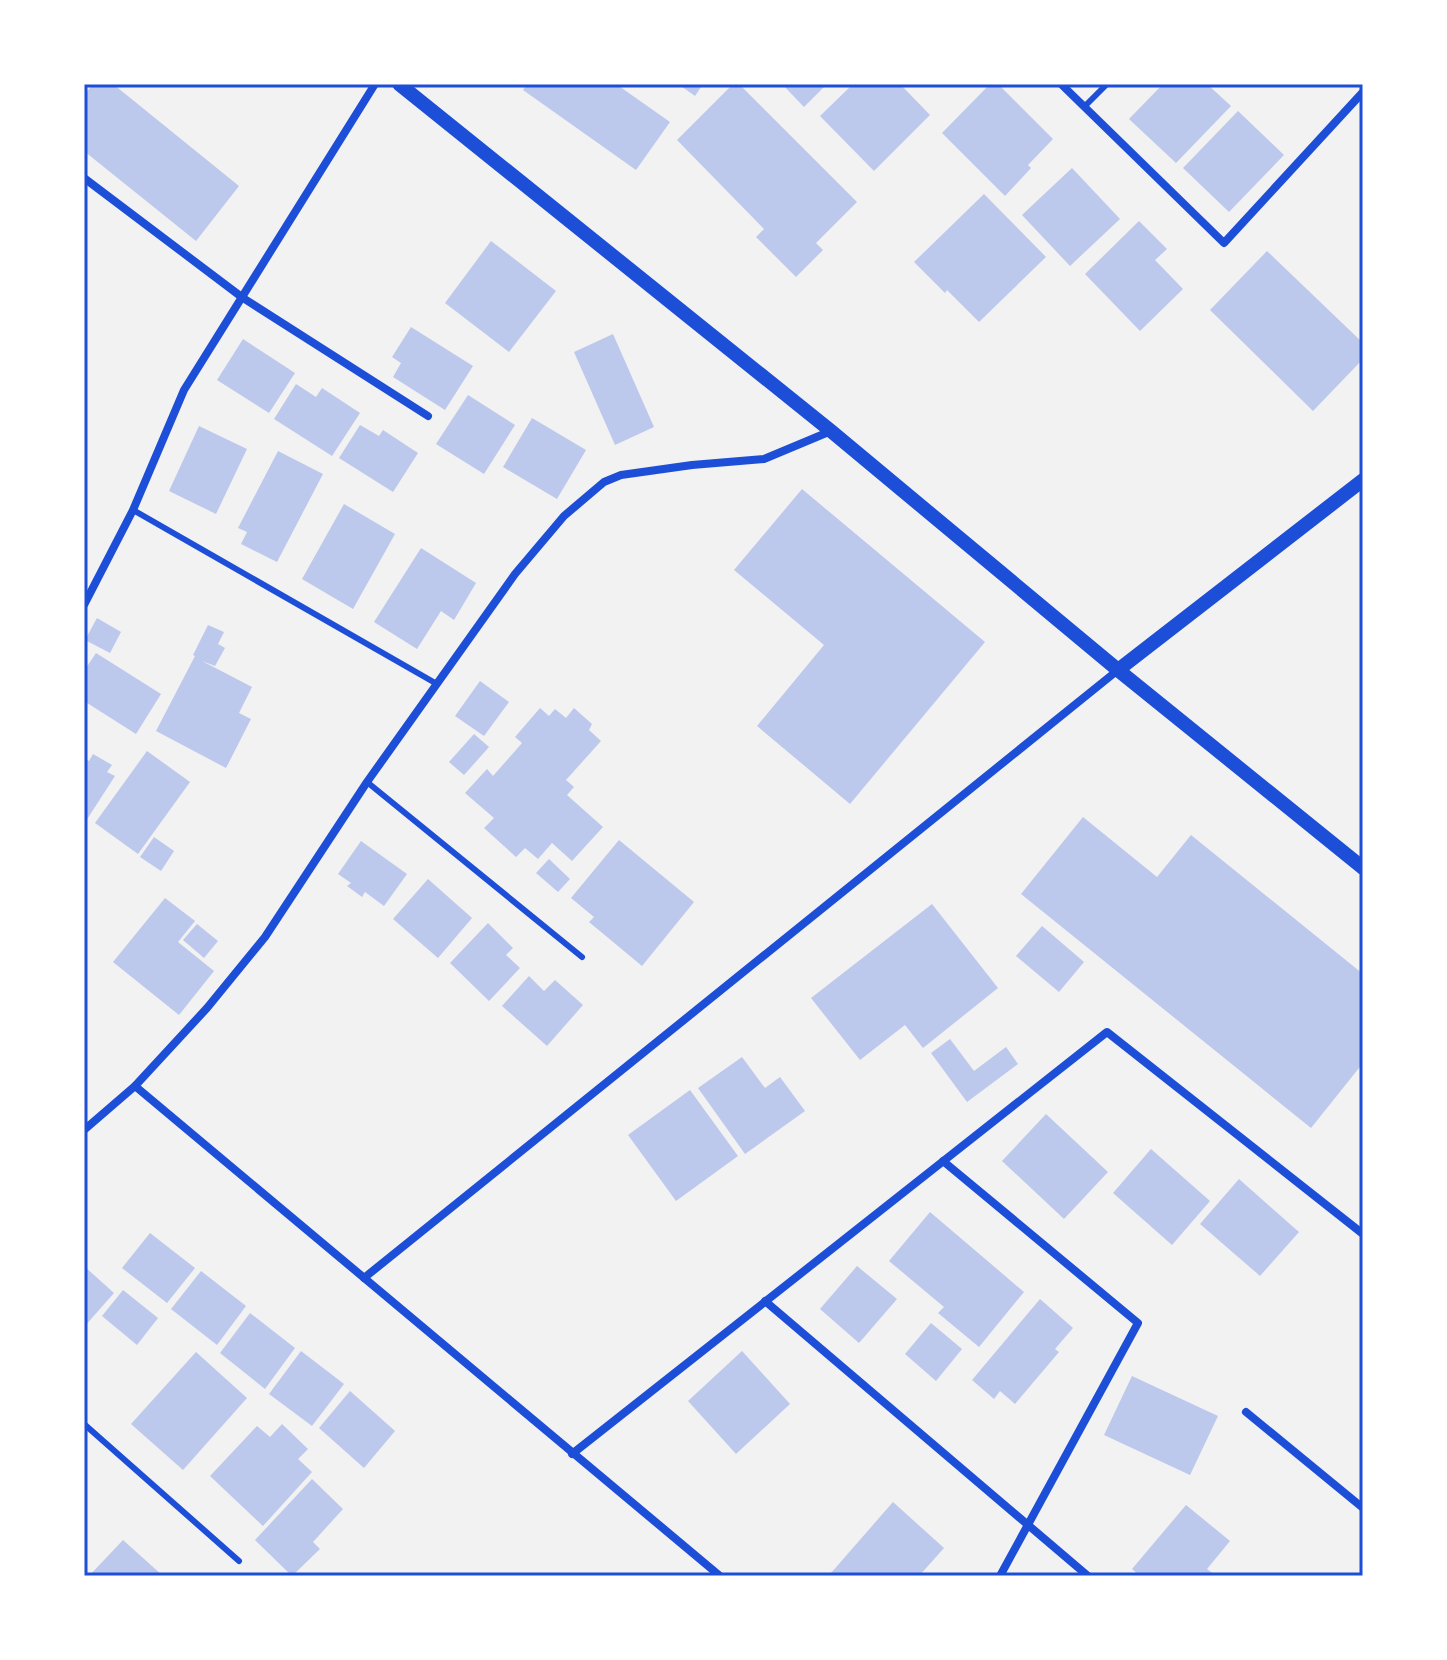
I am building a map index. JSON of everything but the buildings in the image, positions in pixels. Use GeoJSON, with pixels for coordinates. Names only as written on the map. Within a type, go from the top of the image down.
{"type":"FeatureCollection","features":[{"type":"Feature","properties":{"kind":"street"},"geometry":{"type":"LineString","coordinates":[[84,605],[133,510],[184,390],[375,84]]}},
{"type":"Feature","properties":{"kind":"street"},"geometry":{"type":"LineString","coordinates":[[399,84],[831,431],[1118,670],[1363,868]]}},
{"type":"Feature","properties":{"kind":"street"},"geometry":{"type":"LineString","coordinates":[[1061,84],[1224,243],[1363,92]]}},
{"type":"Feature","properties":{"kind":"street"},"geometry":{"type":"LineString","coordinates":[[84,178],[243,298],[428,416]]}},
{"type":"Feature","properties":{"kind":"street"},"geometry":{"type":"LineString","coordinates":[[84,1130],[135,1086],[207,1008],[265,937],[367,782],[515,574],[564,516],[604,482],[621,475],[764,459],[831,431]]}},
{"type":"Feature","properties":{"kind":"street"},"geometry":{"type":"LineString","coordinates":[[364,1278],[1118,670],[1363,480]]}},
{"type":"Feature","properties":{"kind":"street"},"geometry":{"type":"LineString","coordinates":[[572,1454],[1107,1032],[1363,1234]]}},
{"type":"Feature","properties":{"kind":"street"},"geometry":{"type":"LineString","coordinates":[[135,1086],[720,1576]]}},
{"type":"Feature","properties":{"kind":"street"},"geometry":{"type":"LineString","coordinates":[[943,1161],[1138,1323],[1000,1576]]}},
{"type":"Feature","properties":{"kind":"street"},"geometry":{"type":"LineString","coordinates":[[765,1301],[1088,1576]]}},
{"type":"Feature","properties":{"kind":"street"},"geometry":{"type":"LineString","coordinates":[[1246,1412],[1363,1508]]}},
{"type":"Feature","properties":{"kind":"lane"},"geometry":{"type":"LineString","coordinates":[[1084,107],[1107,84]]}},
{"type":"Feature","properties":{"kind":"lane"},"geometry":{"type":"LineString","coordinates":[[133,510],[437,684]]}},
{"type":"Feature","properties":{"kind":"lane"},"geometry":{"type":"LineString","coordinates":[[367,782],[582,957]]}},
{"type":"Feature","properties":{"kind":"lane"},"geometry":{"type":"LineString","coordinates":[[84,1424],[239,1561]]}}]}
